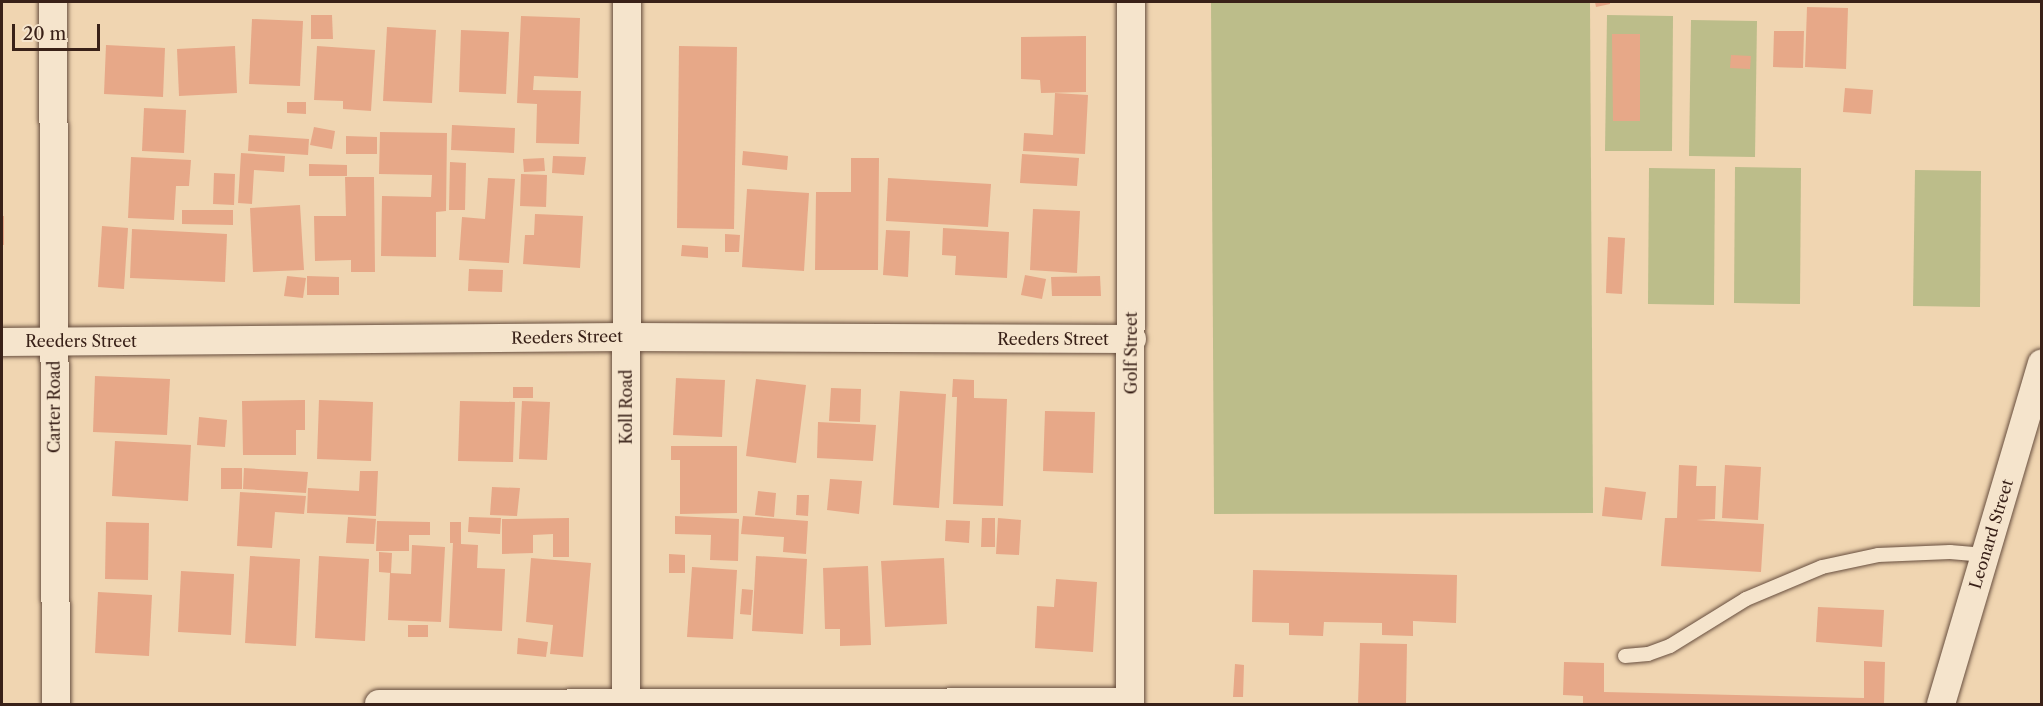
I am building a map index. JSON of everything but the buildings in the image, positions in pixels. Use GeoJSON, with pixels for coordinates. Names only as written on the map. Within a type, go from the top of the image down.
{"type":"FeatureCollection","features":[{"type":"Feature","properties":{"kind":"street","name":"Carter Road"},"geometry":{"type":"LineString","coordinates":[[53,2],[56,705]]}},
{"type":"Feature","properties":{"kind":"street","name":"Koll Road"},"geometry":{"type":"LineString","coordinates":[[626,704],[627,2]]}},
{"type":"Feature","properties":{"kind":"street","name":"Golf Street"},"geometry":{"type":"LineString","coordinates":[[1130,703],[1131,2]]}},
{"type":"Feature","properties":{"kind":"street","name":"Reeders Street"},"geometry":{"type":"LineString","coordinates":[[2,342],[626,337],[1132,339]]}},
{"type":"Feature","properties":{"kind":"street","name":"Leonard Street"},"geometry":{"type":"LineString","coordinates":[[1941,705],[2042,364]]}},
{"type":"Feature","properties":{"kind":"street"},"geometry":{"type":"LineString","coordinates":[[379,705],[1130,703]]}},
{"type":"Feature","properties":{"kind":"lane"},"geometry":{"type":"LineString","coordinates":[[1624,656],[1648,654],[1670,646],[1746,599],[1822,567],[1878,555],[1950,552],[1985,555]]}},
{"type":"Feature","properties":{"kind":"green space"},"geometry":{"type":"Polygon","coordinates":[[[1211,2],[1590,2],[1593,513],[1214,514],[1211,2]]]}},
{"type":"Feature","properties":{"kind":"green space"},"geometry":{"type":"Polygon","coordinates":[[[1607,15],[1673,16],[1672,151],[1605,151],[1607,15]]]}},
{"type":"Feature","properties":{"kind":"green space"},"geometry":{"type":"Polygon","coordinates":[[[1691,20],[1757,21],[1755,157],[1689,156],[1691,20]]]}},
{"type":"Feature","properties":{"kind":"green space"},"geometry":{"type":"Polygon","coordinates":[[[1735,167],[1801,168],[1800,304],[1734,303],[1735,167]]]}},
{"type":"Feature","properties":{"kind":"green space"},"geometry":{"type":"Polygon","coordinates":[[[1649,168],[1715,169],[1714,305],[1648,304],[1649,168]]]}},
{"type":"Feature","properties":{"kind":"green space"},"geometry":{"type":"Polygon","coordinates":[[[1915,170],[1981,171],[1980,307],[1913,306],[1915,170]]]}}]}
